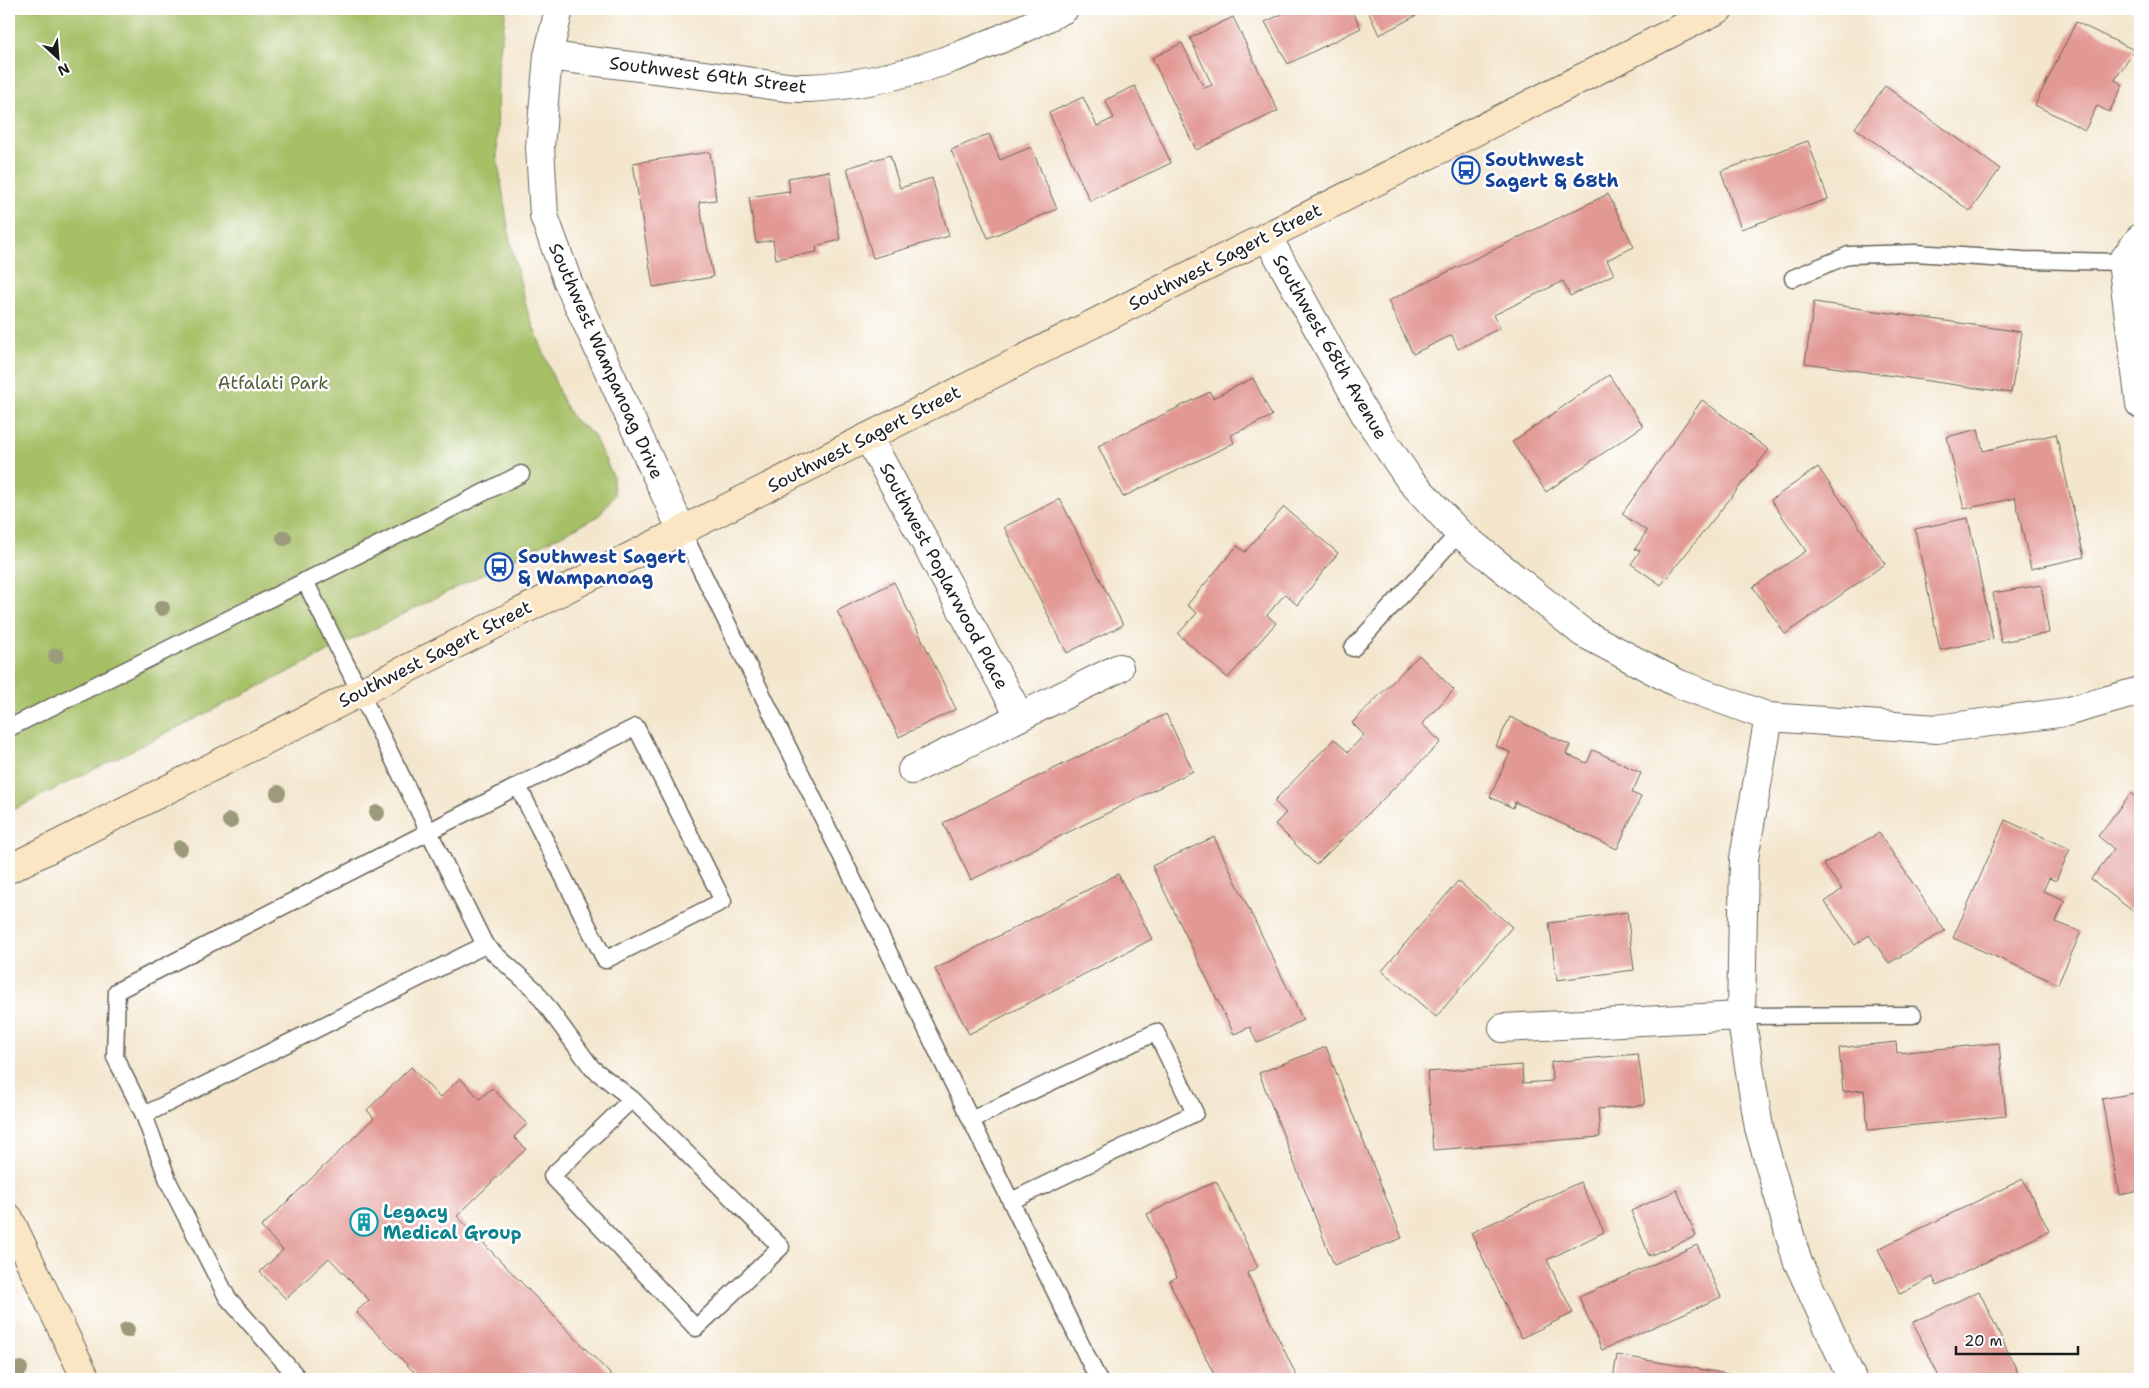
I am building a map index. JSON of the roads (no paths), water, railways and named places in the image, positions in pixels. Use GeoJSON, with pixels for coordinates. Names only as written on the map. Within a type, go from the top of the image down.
{"type":"FeatureCollection","features":[{"type":"Feature","properties":{"kind":"main road","name":"Southwest Sagert Street"},"geometry":{"type":"LineString","coordinates":[[9,869],[1719,9]]}},
{"type":"Feature","properties":{"kind":"main road"},"geometry":{"type":"LineString","coordinates":[[9,1218],[86,1379]]}},
{"type":"Feature","properties":{"kind":"street","name":"Southwest Wampanoag Drive"},"geometry":{"type":"LineString","coordinates":[[559,9],[548,56],[540,148],[544,216],[568,282],[682,531]]}},
{"type":"Feature","properties":{"kind":"street","name":"Southwest 69th Street"},"geometry":{"type":"LineString","coordinates":[[548,56],[806,88],[902,75],[958,57],[1012,35],[1064,9]]}},
{"type":"Feature","properties":{"kind":"street","name":"Southwest 68th Avenue"},"geometry":{"type":"LineString","coordinates":[[1267,236],[1365,414],[1410,480],[1459,533],[1583,633],[1679,684],[1769,718],[1937,729],[2066,712],[2140,691]]}},
{"type":"Feature","properties":{"kind":"street"},"geometry":{"type":"LineString","coordinates":[[2140,238],[2122,262],[2140,404]]}},
{"type":"Feature","properties":{"kind":"street","name":"Southwest Poplarwood Place"},"geometry":{"type":"LineString","coordinates":[[868,437],[1019,715]]}},
{"type":"Feature","properties":{"kind":"street"},"geometry":{"type":"LineString","coordinates":[[912,770],[1019,715],[1119,668]]}},
{"type":"Feature","properties":{"kind":"street"},"geometry":{"type":"LineString","coordinates":[[1769,718],[1744,858],[1741,1016],[1759,1128],[1798,1260],[1852,1379]]}},
{"type":"Feature","properties":{"kind":"street"},"geometry":{"type":"LineString","coordinates":[[1503,1028],[1741,1016]]}},
{"type":"Feature","properties":{"kind":"lane"},"geometry":{"type":"LineString","coordinates":[[1794,278],[1849,255],[1915,253],[2023,260],[2122,262]]}},
{"type":"Feature","properties":{"kind":"lane"},"geometry":{"type":"LineString","coordinates":[[9,728],[521,474]]}},
{"type":"Feature","properties":{"kind":"lane"},"geometry":{"type":"LineString","coordinates":[[682,531],[1098,1379]]}},
{"type":"Feature","properties":{"kind":"lane"},"geometry":{"type":"LineString","coordinates":[[1353,648],[1459,533]]}},
{"type":"Feature","properties":{"kind":"lane"},"geometry":{"type":"LineString","coordinates":[[305,581],[485,945],[535,990],[592,1068],[632,1099],[781,1247],[696,1328],[552,1176],[632,1099]]}},
{"type":"Feature","properties":{"kind":"lane"},"geometry":{"type":"LineString","coordinates":[[299,1379],[227,1297],[169,1182],[144,1115],[115,1057],[117,991],[429,831],[518,786],[636,727],[723,901],[605,960],[518,786]]}},
{"type":"Feature","properties":{"kind":"lane"},"geometry":{"type":"LineString","coordinates":[[144,1115],[485,945]]}},
{"type":"Feature","properties":{"kind":"lane"},"geometry":{"type":"LineString","coordinates":[[1741,1016],[1913,1015]]}},
{"type":"Feature","properties":{"kind":"lane"},"geometry":{"type":"LineString","coordinates":[[971,1120],[1156,1032],[1195,1113],[1010,1201]]}},
{"type":"Feature","properties":{"kind":"place","name":"Southwest Sagert & 68th"},"geometry":{"type":"Point","coordinates":[1466,170]}},
{"type":"Feature","properties":{"kind":"place","name":"Southwest Sagert & Wampanoag"},"geometry":{"type":"Point","coordinates":[499,567]}},
{"type":"Feature","properties":{"kind":"place","name":"Legacy Medical Group"},"geometry":{"type":"Point","coordinates":[364,1222]}},
{"type":"Feature","properties":{"kind":"park label","name":"Atfalati Park"},"geometry":{"type":"Point","coordinates":[273,383]}}]}
